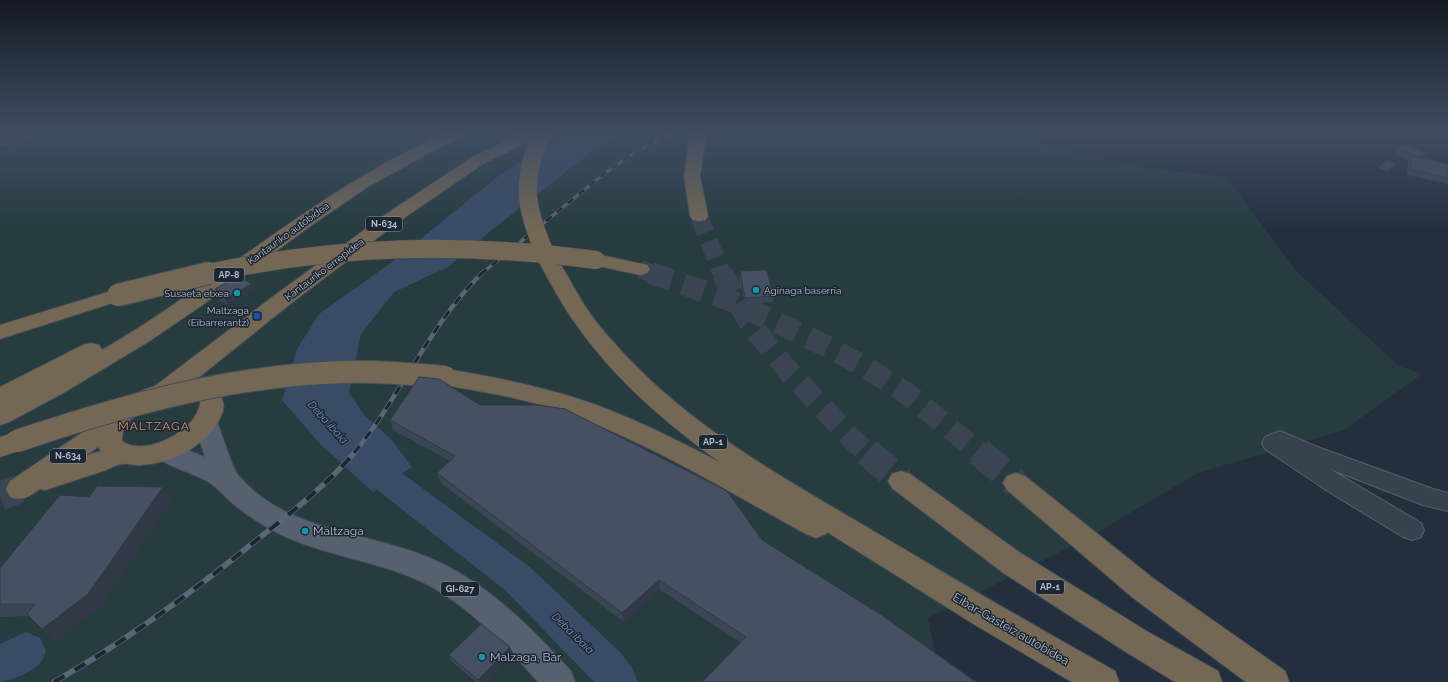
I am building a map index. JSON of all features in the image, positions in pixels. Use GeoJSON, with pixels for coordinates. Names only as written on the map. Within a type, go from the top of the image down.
{"type":"FeatureCollection","features":[{"type":"Feature","properties":{"kind":"highway","name":"Kantauriko autobidea"},"geometry":{"type":"LineString","coordinates":[[0,397],[28,384],[103,343],[156,310],[318,197],[353,175],[372,166]]}},
{"type":"Feature","properties":{"kind":"highway","name":"Kantauriko autobidea"},"geometry":{"type":"LineString","coordinates":[[0,416],[115,353],[183,308],[360,183],[391,166]]}},
{"type":"Feature","properties":{"kind":"highway","name":"Kantauriko errepidea"},"geometry":{"type":"LineString","coordinates":[[164,392],[324,268],[439,185],[469,166]]}},
{"type":"Feature","properties":{"kind":"highway","name":"AP-1"},"geometry":{"type":"LineString","coordinates":[[530,166],[527,196],[530,215],[538,238],[549,262],[566,293],[591,331],[642,386],[682,419],[754,472],[920,575]]}},
{"type":"Feature","properties":{"kind":"highway"},"geometry":{"type":"LineString","coordinates":[[693,166],[692,176],[699,216]]}},
{"type":"Feature","properties":{"kind":"highway"},"geometry":{"type":"LineString","coordinates":[[0,332],[118,295],[192,276],[311,255],[399,248],[446,247],[531,252],[596,260],[640,269]]}},
{"type":"Feature","properties":{"kind":"highway","name":"N-634"},"geometry":{"type":"LineString","coordinates":[[122,454],[110,445],[110,432],[119,417],[134,405],[164,392],[186,389],[201,392],[244,330]]}},
{"type":"Feature","properties":{"kind":"highway"},"geometry":{"type":"LineString","coordinates":[[8,444],[72,422],[114,410],[176,394],[239,381],[288,375],[334,372],[391,372],[445,377],[492,384],[530,394],[572,406],[609,421],[656,441],[887,563],[920,575]]}},
{"type":"Feature","properties":{"kind":"highway"},"geometry":{"type":"LineString","coordinates":[[201,392],[208,396],[212,405],[212,412],[206,424]]}},
{"type":"Feature","properties":{"kind":"highway","name":"N-634"},"geometry":{"type":"LineString","coordinates":[[116,422],[19,489],[122,454],[139,456],[165,451],[188,440],[206,424]]}},
{"type":"Feature","properties":{"kind":"highway","name":"AP-1"},"geometry":{"type":"LineString","coordinates":[[901,481],[1012,563],[1136,642],[1206,682]]}},
{"type":"Feature","properties":{"kind":"highway"},"geometry":{"type":"LineString","coordinates":[[1016,482],[1072,531],[1143,588],[1273,682]]}},
{"type":"Feature","properties":{"kind":"highway","name":"Eibar-Gasteiz autobidea"},"geometry":{"type":"LineString","coordinates":[[920,575],[1022,637],[1103,682]]}},
{"type":"Feature","properties":{"kind":"main road","name":"GI-627"},"geometry":{"type":"LineString","coordinates":[[206,424],[226,480]]}},
{"type":"Feature","properties":{"kind":"main road","name":"GI-627"},"geometry":{"type":"LineString","coordinates":[[165,451],[226,480],[240,494],[264,511],[296,529],[334,542],[396,558],[434,573],[468,593],[534,653],[559,682]]}},
{"type":"Feature","properties":{"kind":"street"},"geometry":{"type":"LineString","coordinates":[[1412,530],[1334,484],[1273,444],[1280,439],[1307,452],[1431,498],[1448,502]]}},
{"type":"Feature","properties":{"kind":"green space"},"geometry":{"type":"Polygon","coordinates":[[[0,166],[1137,166],[1227,177],[1296,271],[1399,366],[1422,374],[1344,430],[1198,473],[1084,540],[928,618],[941,682],[0,682],[0,166]]]}},
{"type":"Feature","properties":{"kind":"water"},"geometry":{"type":"Polygon","coordinates":[[[515,166],[573,166],[448,267],[394,292],[361,334],[349,393],[365,416],[391,439],[412,467],[373,492],[320,444],[282,400],[297,349],[319,314],[392,262],[497,177],[515,166]]]}},
{"type":"Feature","properties":{"kind":"building"},"geometry":{"type":"Polygon","coordinates":[[[1382,166],[1393,166],[1389,169],[1382,166]]]}},
{"type":"Feature","properties":{"kind":"building"},"geometry":{"type":"Polygon","coordinates":[[[1411,166],[1448,166],[1448,178],[1411,169],[1411,166]]]}},
{"type":"Feature","properties":{"kind":"building","name":"Aginaga baserria"},"geometry":{"type":"Polygon","coordinates":[[[767,270],[773,296],[745,298],[740,271],[767,270]]]}},
{"type":"Feature","properties":{"kind":"building"},"geometry":{"type":"Polygon","coordinates":[[[238,276],[252,284],[225,299],[217,295],[222,293],[215,289],[238,276]]]}},
{"type":"Feature","properties":{"kind":"building"},"geometry":{"type":"Polygon","coordinates":[[[419,377],[439,379],[480,405],[539,405],[565,409],[727,491],[762,540],[883,616],[976,682],[702,682],[746,637],[659,580],[622,613],[437,473],[455,456],[390,420],[419,377]]]}},
{"type":"Feature","properties":{"kind":"building"},"geometry":{"type":"Polygon","coordinates":[[[97,486],[163,487],[88,594],[42,629],[27,614],[35,604],[0,604],[0,568],[60,495],[89,497],[97,486]]]}},
{"type":"Feature","properties":{"kind":"building","name":"Malzaga, Bar"},"geometry":{"type":"Polygon","coordinates":[[[481,624],[510,647],[478,680],[449,655],[481,624]]]}},
{"type":"Feature","properties":{"kind":"waterway","name":"Deba ibaia"},"geometry":{"type":"LineString","coordinates":[[361,458],[373,469],[518,579],[607,667],[618,682]]}},
{"type":"Feature","properties":{"kind":"waterway"},"geometry":{"type":"LineString","coordinates":[[0,665],[26,651]]}},
{"type":"Feature","properties":{"kind":"tunnel"},"geometry":{"type":"LineString","coordinates":[[699,216],[722,274]]}},
{"type":"Feature","properties":{"kind":"tunnel"},"geometry":{"type":"LineString","coordinates":[[640,269],[654,274]]}},
{"type":"Feature","properties":{"kind":"tunnel"},"geometry":{"type":"LineString","coordinates":[[651,273],[739,305]]}},
{"type":"Feature","properties":{"kind":"tunnel"},"geometry":{"type":"LineString","coordinates":[[722,273],[739,305]]}},
{"type":"Feature","properties":{"kind":"tunnel"},"geometry":{"type":"LineString","coordinates":[[739,305],[830,348],[868,369],[906,393],[980,453]]}},
{"type":"Feature","properties":{"kind":"tunnel"},"geometry":{"type":"LineString","coordinates":[[739,305],[749,322],[790,373],[855,442],[868,453]]}},
{"type":"Feature","properties":{"kind":"tunnel"},"geometry":{"type":"LineString","coordinates":[[867,452],[901,481]]}},
{"type":"Feature","properties":{"kind":"tunnel"},"geometry":{"type":"LineString","coordinates":[[979,452],[1016,483]]}},
{"type":"Feature","properties":{"kind":"tunnel"},"geometry":{"type":"LineString","coordinates":[[0,496],[19,489]]}},
{"type":"Feature","properties":{"kind":"railway"},"geometry":{"type":"LineString","coordinates":[[481,274],[615,166]]}},
{"type":"Feature","properties":{"kind":"railway"},"geometry":{"type":"LineString","coordinates":[[354,453],[371,431],[446,315],[463,293],[481,274]]}},
{"type":"Feature","properties":{"kind":"railway"},"geometry":{"type":"LineString","coordinates":[[54,682],[132,634],[205,581],[306,500],[355,452]]}},
{"type":"Feature","properties":{"kind":"place","name":"Aginaga baserria"},"geometry":{"type":"Point","coordinates":[756,290]}},
{"type":"Feature","properties":{"kind":"place","name":"Susaeta etxea"},"geometry":{"type":"Point","coordinates":[237,293]}},
{"type":"Feature","properties":{"kind":"place","name":"Maltzaga (Eibarrerantz)"},"geometry":{"type":"Point","coordinates":[257,316]}},
{"type":"Feature","properties":{"kind":"place","name":"Maltzaga"},"geometry":{"type":"Point","coordinates":[305,531]}},
{"type":"Feature","properties":{"kind":"place","name":"Malzaga, Bar"},"geometry":{"type":"Point","coordinates":[482,657]}},
{"type":"Feature","properties":{"kind":"district","name":"MALTZAGA"},"geometry":{"type":"Point","coordinates":[154,426]}}]}
